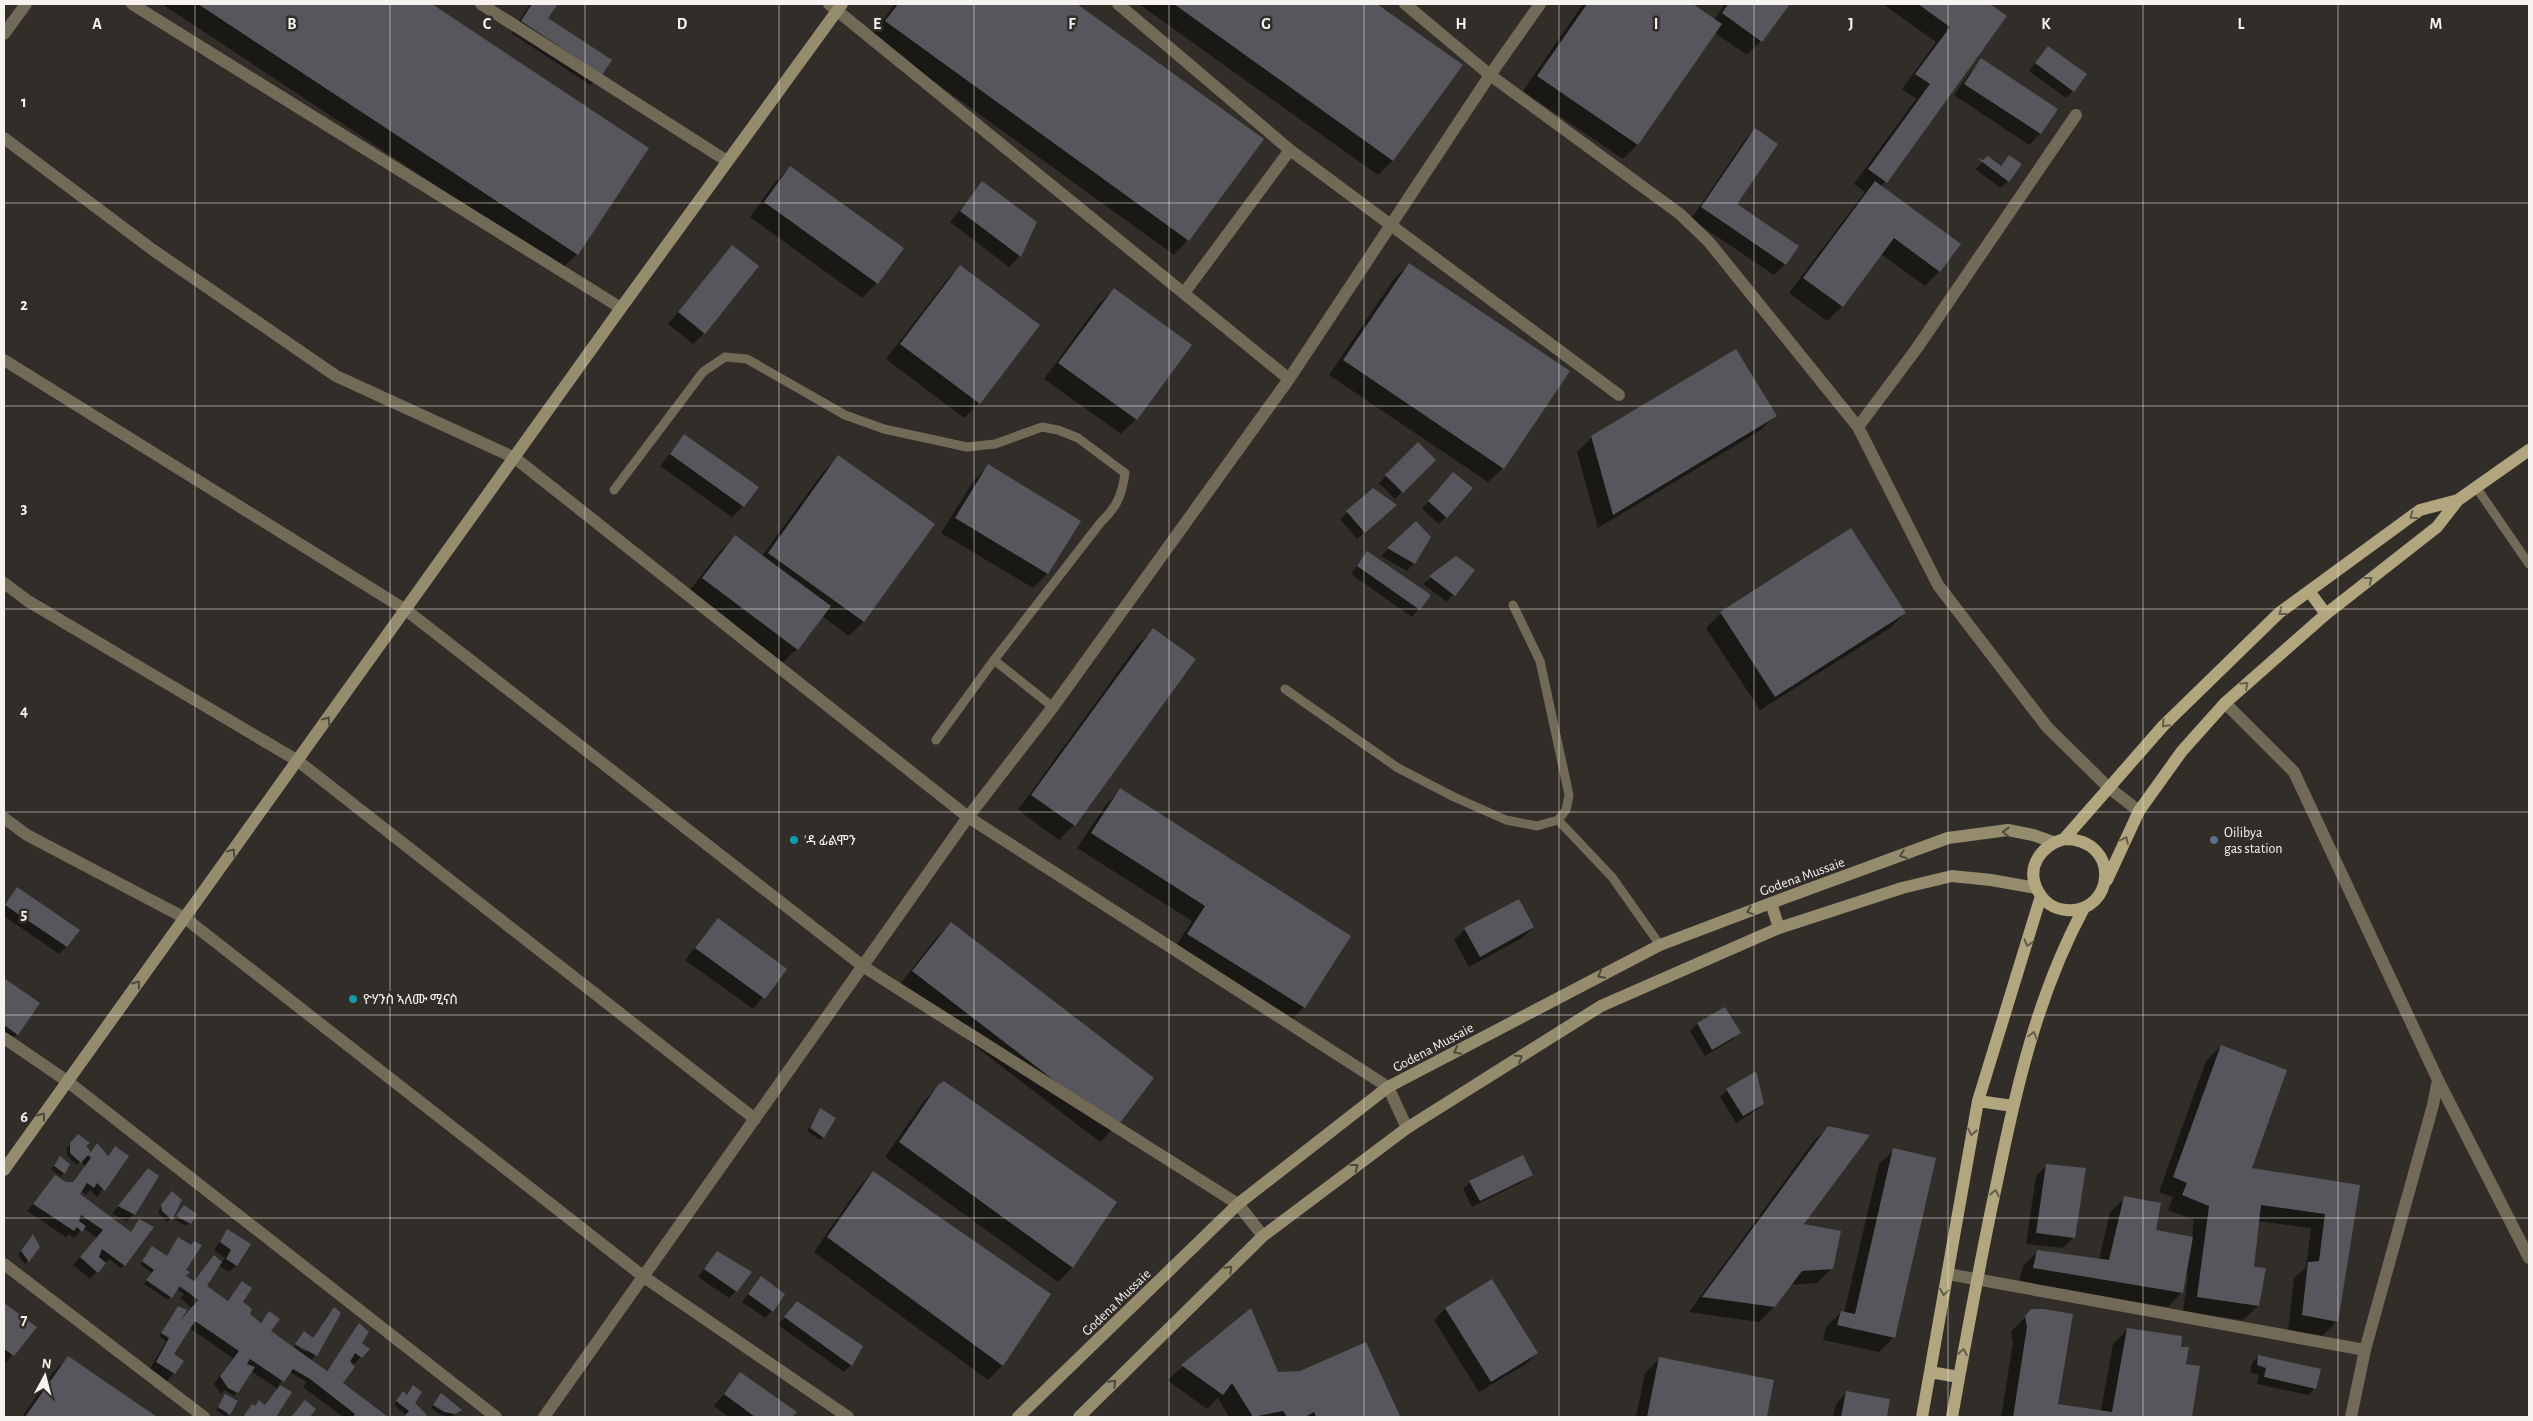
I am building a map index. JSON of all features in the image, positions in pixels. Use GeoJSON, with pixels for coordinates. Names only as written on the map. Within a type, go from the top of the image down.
{"type":"FeatureCollection","features":[{"type":"Feature","properties":{"kind":"main road"},"geometry":{"type":"LineString","coordinates":[[1952,1417],[1976,1280],[2012,1106],[2034,1030],[2057,962],[2084,908],[2097,898],[2105,885],[2139,810],[2182,751],[2225,703],[2326,614],[2437,527],[2458,500],[2529,450]]}},
{"type":"Feature","properties":{"kind":"main road"},"geometry":{"type":"LineString","coordinates":[[1922,1417],[1978,1101],[2038,892],[2034,867],[2038,857],[2059,841],[2163,726],[2279,613],[2420,510],[2458,500]]}},
{"type":"Feature","properties":{"kind":"main road"},"geometry":{"type":"LineString","coordinates":[[2309,592],[2326,614]]}},
{"type":"Feature","properties":{"kind":"main road"},"geometry":{"type":"LineString","coordinates":[[2059,841],[2077,839],[2088,843],[2097,850],[2106,873],[2105,885]]}},
{"type":"Feature","properties":{"kind":"main road"},"geometry":{"type":"LineString","coordinates":[[2038,892],[2049,904],[2060,909],[2084,908]]}},
{"type":"Feature","properties":{"kind":"main road"},"geometry":{"type":"LineString","coordinates":[[1978,1101],[2012,1106]]}},
{"type":"Feature","properties":{"kind":"main road"},"geometry":{"type":"LineString","coordinates":[[1930,1372],[1959,1378]]}},
{"type":"Feature","properties":{"kind":"street"},"geometry":{"type":"LineString","coordinates":[[4,34],[26,4]]}},
{"type":"Feature","properties":{"kind":"street"},"geometry":{"type":"LineString","coordinates":[[132,4],[621,308]]}},
{"type":"Feature","properties":{"kind":"street"},"geometry":{"type":"LineString","coordinates":[[481,4],[727,162]]}},
{"type":"Feature","properties":{"kind":"street"},"geometry":{"type":"LineString","coordinates":[[1118,4],[1290,150],[1392,224],[1619,395]]}},
{"type":"Feature","properties":{"kind":"street"},"geometry":{"type":"LineString","coordinates":[[1405,4],[1490,75],[1680,214],[1709,242],[1858,427],[1938,585],[2047,727],[2108,788],[2139,810]]}},
{"type":"Feature","properties":{"kind":"street"},"geometry":{"type":"LineString","coordinates":[[544,1417],[968,818],[1053,707],[1289,379],[1490,75],[1540,4]]}},
{"type":"Feature","properties":{"kind":"street"},"geometry":{"type":"LineString","coordinates":[[4,1170],[727,162],[836,6],[1289,379]]}},
{"type":"Feature","properties":{"kind":"street"},"geometry":{"type":"LineString","coordinates":[[1858,427],[1917,348],[2076,115]]}},
{"type":"Feature","properties":{"kind":"street"},"geometry":{"type":"LineString","coordinates":[[4,138],[153,250],[336,376],[515,458],[968,818],[1388,1088],[1407,1128]]}},
{"type":"Feature","properties":{"kind":"street"},"geometry":{"type":"LineString","coordinates":[[1184,293],[1290,150]]}},
{"type":"Feature","properties":{"kind":"street"},"geometry":{"type":"LineString","coordinates":[[4,360],[406,610],[864,967],[1238,1204],[1263,1236]]}},
{"type":"Feature","properties":{"kind":"street"},"geometry":{"type":"LineString","coordinates":[[4,583],[28,601],[298,761],[755,1119]]}},
{"type":"Feature","properties":{"kind":"street"},"geometry":{"type":"LineString","coordinates":[[2225,703],[2294,772],[2438,1080],[2529,1258]]}},
{"type":"Feature","properties":{"kind":"street"},"geometry":{"type":"LineString","coordinates":[[4,818],[26,835],[185,918],[644,1277],[848,1417]]}},
{"type":"Feature","properties":{"kind":"street","name":"Godena Mussaie"},"geometry":{"type":"LineString","coordinates":[[1018,1417],[1238,1204],[1388,1088],[1660,945],[1771,903],[1948,838],[2008,830],[2059,841]]}},
{"type":"Feature","properties":{"kind":"street"},"geometry":{"type":"LineString","coordinates":[[1079,1417],[1263,1236],[1407,1128],[1602,1006],[1779,928],[1902,888],[1952,876],[1991,880],[2038,892]]}},
{"type":"Feature","properties":{"kind":"street"},"geometry":{"type":"LineString","coordinates":[[1771,903],[1779,928]]}},
{"type":"Feature","properties":{"kind":"street"},"geometry":{"type":"LineString","coordinates":[[4,1038],[67,1081],[496,1417]]}},
{"type":"Feature","properties":{"kind":"street"},"geometry":{"type":"LineString","coordinates":[[2352,1417],[2365,1350],[2433,1105],[2438,1080]]}},
{"type":"Feature","properties":{"kind":"street"},"geometry":{"type":"LineString","coordinates":[[4,1264],[204,1417]]}},
{"type":"Feature","properties":{"kind":"street"},"geometry":{"type":"LineString","coordinates":[[1948,1274],[2365,1350]]}},
{"type":"Feature","properties":{"kind":"lane"},"geometry":{"type":"LineString","coordinates":[[614,490],[703,372],[725,357],[747,359],[845,414],[884,429],[967,447],[995,444],[1042,427],[1058,430],[1078,438],[1125,473],[1122,493],[1114,510],[1101,522],[994,660],[936,740]]}},
{"type":"Feature","properties":{"kind":"lane"},"geometry":{"type":"LineString","coordinates":[[2476,488],[2529,564]]}},
{"type":"Feature","properties":{"kind":"lane"},"geometry":{"type":"LineString","coordinates":[[1285,689],[1398,768],[1454,797],[1506,820],[1537,826],[1558,820],[1566,810],[1569,796],[1540,661],[1513,605]]}},
{"type":"Feature","properties":{"kind":"lane"},"geometry":{"type":"LineString","coordinates":[[994,660],[1053,707]]}},
{"type":"Feature","properties":{"kind":"lane"},"geometry":{"type":"LineString","coordinates":[[1558,820],[1612,877],[1660,945]]}},
{"type":"Feature","properties":{"kind":"building"},"geometry":{"type":"Polygon","coordinates":[[[198,4],[432,4],[649,148],[578,255],[198,4]]]}},
{"type":"Feature","properties":{"kind":"building"},"geometry":{"type":"Polygon","coordinates":[[[532,4],[558,4],[548,18],[612,60],[602,75],[521,21],[532,4]]]}},
{"type":"Feature","properties":{"kind":"building"},"geometry":{"type":"Polygon","coordinates":[[[898,4],[1077,4],[1264,139],[1189,241],[885,21],[898,4]]]}},
{"type":"Feature","properties":{"kind":"building"},"geometry":{"type":"Polygon","coordinates":[[[1174,4],[1377,4],[1463,65],[1393,161],[1174,4]]]}},
{"type":"Feature","properties":{"kind":"building"},"geometry":{"type":"Polygon","coordinates":[[[1587,4],[1693,4],[1722,24],[1638,145],[1537,76],[1587,4]]]}},
{"type":"Feature","properties":{"kind":"building"},"geometry":{"type":"Polygon","coordinates":[[[1728,4],[1790,4],[1762,42],[1722,13],[1728,4]]]}},
{"type":"Feature","properties":{"kind":"building"},"geometry":{"type":"Polygon","coordinates":[[[1918,4],[1990,4],[2007,16],[1887,183],[1868,169],[1930,84],[1915,74],[1950,27],[1918,4]]]}},
{"type":"Feature","properties":{"kind":"building"},"geometry":{"type":"Polygon","coordinates":[[[2048,46],[2087,74],[2074,92],[2035,63],[2048,46]]]}},
{"type":"Feature","properties":{"kind":"building"},"geometry":{"type":"Polygon","coordinates":[[[1981,58],[2058,109],[2041,134],[1964,84],[1981,58]]]}},
{"type":"Feature","properties":{"kind":"building"},"geometry":{"type":"Polygon","coordinates":[[[1755,128],[1778,144],[1737,204],[1799,246],[1786,265],[1701,207],[1755,128]]]}},
{"type":"Feature","properties":{"kind":"building"},"geometry":{"type":"Polygon","coordinates":[[[2009,155],[2022,164],[2009,182],[1977,158],[1983,160],[1988,156],[2001,166],[2009,155]]]}},
{"type":"Feature","properties":{"kind":"building"},"geometry":{"type":"Polygon","coordinates":[[[790,166],[904,248],[878,284],[764,202],[790,166]]]}},
{"type":"Feature","properties":{"kind":"building"},"geometry":{"type":"Polygon","coordinates":[[[982,181],[1037,222],[1021,257],[960,211],[982,181]]]}},
{"type":"Feature","properties":{"kind":"building"},"geometry":{"type":"Polygon","coordinates":[[[1875,181],[1961,244],[1940,272],[1894,238],[1843,307],[1803,278],[1875,181]]]}},
{"type":"Feature","properties":{"kind":"building"},"geometry":{"type":"Polygon","coordinates":[[[732,245],[759,266],[705,334],[678,312],[732,245]]]}},
{"type":"Feature","properties":{"kind":"building"},"geometry":{"type":"Polygon","coordinates":[[[1409,263],[1570,371],[1504,469],[1343,360],[1409,263]]]}},
{"type":"Feature","properties":{"kind":"building"},"geometry":{"type":"Polygon","coordinates":[[[960,265],[1040,325],[980,404],[900,344],[960,265]]]}},
{"type":"Feature","properties":{"kind":"building"},"geometry":{"type":"Polygon","coordinates":[[[1114,288],[1192,345],[1137,420],[1058,363],[1114,288]]]}},
{"type":"Feature","properties":{"kind":"building"},"geometry":{"type":"Polygon","coordinates":[[[1736,349],[1777,416],[1613,515],[1591,436],[1736,349]]]}},
{"type":"Feature","properties":{"kind":"building"},"geometry":{"type":"Polygon","coordinates":[[[684,434],[759,487],[744,507],[670,454],[684,434]]]}},
{"type":"Feature","properties":{"kind":"building"},"geometry":{"type":"Polygon","coordinates":[[[1418,442],[1436,460],[1403,493],[1385,475],[1418,442]]]}},
{"type":"Feature","properties":{"kind":"building"},"geometry":{"type":"Polygon","coordinates":[[[838,455],[935,524],[864,622],[768,553],[838,455]]]}},
{"type":"Feature","properties":{"kind":"building"},"geometry":{"type":"Polygon","coordinates":[[[988,464],[1081,521],[1048,574],[955,518],[988,464]]]}},
{"type":"Feature","properties":{"kind":"building"},"geometry":{"type":"Polygon","coordinates":[[[1453,472],[1473,488],[1447,518],[1428,501],[1453,472]]]}},
{"type":"Feature","properties":{"kind":"building"},"geometry":{"type":"Polygon","coordinates":[[[1373,488],[1397,505],[1365,533],[1346,511],[1373,488]]]}},
{"type":"Feature","properties":{"kind":"building"},"geometry":{"type":"Polygon","coordinates":[[[1416,521],[1431,537],[1415,564],[1387,548],[1416,521]]]}},
{"type":"Feature","properties":{"kind":"building"},"geometry":{"type":"Polygon","coordinates":[[[1851,528],[1906,613],[1775,697],[1720,612],[1851,528]]]}},
{"type":"Feature","properties":{"kind":"building"},"geometry":{"type":"Polygon","coordinates":[[[735,535],[831,606],[798,650],[702,578],[735,535]]]}},
{"type":"Feature","properties":{"kind":"building"},"geometry":{"type":"Polygon","coordinates":[[[1367,551],[1431,595],[1420,610],[1357,566],[1367,551]]]}},
{"type":"Feature","properties":{"kind":"building"},"geometry":{"type":"Polygon","coordinates":[[[1456,556],[1475,570],[1455,596],[1429,576],[1456,556]]]}},
{"type":"Feature","properties":{"kind":"building"},"geometry":{"type":"Polygon","coordinates":[[[1153,628],[1196,659],[1075,826],[1031,795],[1153,628]]]}},
{"type":"Feature","properties":{"kind":"building"},"geometry":{"type":"Polygon","coordinates":[[[1120,788],[1351,936],[1305,1008],[1187,934],[1205,906],[1091,833],[1120,788]]]}},
{"type":"Feature","properties":{"kind":"building"},"geometry":{"type":"Polygon","coordinates":[[[17,887],[80,930],[67,947],[5,905],[17,887]]]}},
{"type":"Feature","properties":{"kind":"building"},"geometry":{"type":"Polygon","coordinates":[[[1519,899],[1534,927],[1480,957],[1464,928],[1519,899]]]}},
{"type":"Feature","properties":{"kind":"building"},"geometry":{"type":"Polygon","coordinates":[[[718,918],[787,969],[765,999],[695,948],[718,918]]]}},
{"type":"Feature","properties":{"kind":"building"},"geometry":{"type":"Polygon","coordinates":[[[951,922],[1154,1078],[1116,1128],[912,971],[951,922]]]}},
{"type":"Feature","properties":{"kind":"building"},"geometry":{"type":"Polygon","coordinates":[[[4,978],[40,1003],[18,1035],[4,1025],[4,978]]]}},
{"type":"Feature","properties":{"kind":"building"},"geometry":{"type":"Polygon","coordinates":[[[1725,1007],[1741,1033],[1712,1050],[1697,1023],[1725,1007]]]}},
{"type":"Feature","properties":{"kind":"building"},"geometry":{"type":"Polygon","coordinates":[[[2221,1045],[2287,1070],[2252,1168],[2360,1185],[2338,1322],[2302,1315],[2308,1262],[2319,1261],[2325,1214],[2261,1205],[2254,1267],[2266,1268],[2259,1306],[2197,1297],[2209,1206],[2182,1195],[2187,1183],[2173,1177],[2221,1045]]]}},
{"type":"Feature","properties":{"kind":"building"},"geometry":{"type":"Polygon","coordinates":[[[1756,1071],[1764,1104],[1743,1116],[1726,1089],[1756,1071]]]}},
{"type":"Feature","properties":{"kind":"building"},"geometry":{"type":"Polygon","coordinates":[[[944,1081],[1117,1202],[1073,1268],[899,1142],[938,1085],[944,1081]]]}},
{"type":"Feature","properties":{"kind":"building"},"geometry":{"type":"Polygon","coordinates":[[[820,1108],[836,1118],[824,1138],[810,1128],[820,1108]]]}},
{"type":"Feature","properties":{"kind":"building"},"geometry":{"type":"Polygon","coordinates":[[[1828,1126],[1870,1135],[1804,1224],[1841,1231],[1833,1269],[1802,1271],[1775,1307],[1702,1297],[1828,1126]]]}},
{"type":"Feature","properties":{"kind":"building"},"geometry":{"type":"Polygon","coordinates":[[[78,1134],[90,1143],[86,1146],[91,1152],[97,1143],[108,1156],[115,1146],[129,1156],[105,1191],[97,1183],[94,1188],[87,1183],[80,1194],[131,1232],[139,1219],[154,1227],[125,1266],[102,1249],[99,1257],[106,1263],[98,1273],[80,1257],[103,1230],[81,1215],[79,1221],[86,1226],[82,1232],[77,1227],[74,1231],[33,1204],[55,1175],[66,1182],[73,1182],[91,1158],[88,1155],[81,1163],[70,1153],[70,1143],[78,1134]]]}},
{"type":"Feature","properties":{"kind":"building"},"geometry":{"type":"Polygon","coordinates":[[[1893,1148],[1936,1158],[1895,1338],[1837,1325],[1841,1311],[1855,1314],[1893,1148]]]}},
{"type":"Feature","properties":{"kind":"building"},"geometry":{"type":"Polygon","coordinates":[[[1523,1155],[1533,1175],[1480,1201],[1469,1181],[1523,1155]]]}},
{"type":"Feature","properties":{"kind":"building"},"geometry":{"type":"Polygon","coordinates":[[[60,1156],[70,1164],[65,1174],[54,1166],[60,1156]]]}},
{"type":"Feature","properties":{"kind":"building"},"geometry":{"type":"Polygon","coordinates":[[[2046,1164],[2086,1168],[2075,1238],[2036,1233],[2046,1164]]]}},
{"type":"Feature","properties":{"kind":"building"},"geometry":{"type":"Polygon","coordinates":[[[148,1168],[159,1176],[135,1215],[118,1206],[148,1168]]]}},
{"type":"Feature","properties":{"kind":"building"},"geometry":{"type":"Polygon","coordinates":[[[873,1171],[1051,1294],[1003,1366],[827,1237],[873,1171]]]}},
{"type":"Feature","properties":{"kind":"building"},"geometry":{"type":"Polygon","coordinates":[[[172,1191],[182,1200],[172,1220],[162,1211],[161,1205],[172,1191]]]}},
{"type":"Feature","properties":{"kind":"building"},"geometry":{"type":"Polygon","coordinates":[[[2124,1196],[2161,1203],[2156,1230],[2193,1237],[2183,1293],[2033,1268],[2037,1250],[2109,1260],[2124,1196]]]}},
{"type":"Feature","properties":{"kind":"building"},"geometry":{"type":"Polygon","coordinates":[[[184,1205],[197,1214],[191,1224],[176,1216],[184,1205]]]}},
{"type":"Feature","properties":{"kind":"building"},"geometry":{"type":"Polygon","coordinates":[[[227,1229],[251,1244],[237,1266],[226,1259],[231,1250],[220,1242],[227,1229]]]}},
{"type":"Feature","properties":{"kind":"building"},"geometry":{"type":"Polygon","coordinates":[[[33,1234],[40,1247],[29,1262],[21,1251],[33,1234]]]}},
{"type":"Feature","properties":{"kind":"building"},"geometry":{"type":"Polygon","coordinates":[[[178,1237],[191,1245],[194,1241],[202,1245],[186,1270],[190,1272],[186,1276],[194,1281],[214,1255],[222,1262],[207,1286],[228,1301],[242,1281],[252,1288],[243,1302],[252,1309],[250,1314],[261,1323],[269,1311],[280,1319],[271,1331],[327,1371],[359,1323],[369,1332],[362,1343],[370,1349],[362,1358],[355,1353],[350,1362],[355,1367],[343,1383],[388,1417],[353,1417],[355,1414],[310,1379],[293,1369],[284,1382],[250,1359],[247,1364],[255,1367],[238,1393],[228,1388],[220,1376],[239,1351],[195,1321],[174,1354],[184,1361],[175,1374],[156,1362],[169,1338],[161,1333],[178,1306],[187,1310],[180,1321],[198,1300],[180,1286],[172,1298],[146,1280],[154,1270],[142,1261],[152,1246],[167,1256],[178,1237]]]}},
{"type":"Feature","properties":{"kind":"building"},"geometry":{"type":"Polygon","coordinates":[[[717,1251],[752,1272],[737,1292],[704,1269],[717,1251]]]}},
{"type":"Feature","properties":{"kind":"building"},"geometry":{"type":"Polygon","coordinates":[[[761,1276],[785,1294],[773,1312],[748,1294],[761,1276]]]}},
{"type":"Feature","properties":{"kind":"building"},"geometry":{"type":"Polygon","coordinates":[[[1492,1279],[1538,1353],[1491,1382],[1445,1308],[1492,1279]]]}},
{"type":"Feature","properties":{"kind":"building"},"geometry":{"type":"Polygon","coordinates":[[[797,1301],[863,1346],[852,1366],[784,1317],[797,1301]]]}},
{"type":"Feature","properties":{"kind":"building"},"geometry":{"type":"Polygon","coordinates":[[[4,1303],[37,1327],[14,1356],[4,1349],[4,1303]]]}},
{"type":"Feature","properties":{"kind":"building"},"geometry":{"type":"Polygon","coordinates":[[[334,1307],[341,1313],[317,1356],[295,1344],[304,1331],[313,1338],[334,1307]]]}},
{"type":"Feature","properties":{"kind":"building"},"geometry":{"type":"Polygon","coordinates":[[[1251,1308],[1278,1372],[1300,1371],[1366,1342],[1400,1416],[1316,1417],[1314,1412],[1305,1417],[1287,1417],[1283,1411],[1253,1417],[1232,1383],[1223,1395],[1181,1365],[1251,1308]]]}},
{"type":"Feature","properties":{"kind":"building"},"geometry":{"type":"Polygon","coordinates":[[[2031,1309],[2044,1309],[2073,1314],[2058,1404],[2112,1412],[2127,1328],[2182,1336],[2181,1347],[2189,1347],[2186,1364],[2200,1366],[2192,1417],[2013,1417],[2027,1327],[2025,1316],[2031,1309]]]}},
{"type":"Feature","properties":{"kind":"building"},"geometry":{"type":"Polygon","coordinates":[[[2258,1355],[2321,1369],[2316,1389],[2264,1377],[2266,1368],[2257,1365],[2258,1355]]]}},
{"type":"Feature","properties":{"kind":"building"},"geometry":{"type":"Polygon","coordinates":[[[68,1356],[157,1417],[25,1417],[68,1356]]]}},
{"type":"Feature","properties":{"kind":"building"},"geometry":{"type":"Polygon","coordinates":[[[1659,1357],[1774,1380],[1767,1417],[1647,1417],[1659,1357]]]}},
{"type":"Feature","properties":{"kind":"building"},"geometry":{"type":"Polygon","coordinates":[[[740,1372],[797,1412],[792,1417],[755,1417],[724,1394],[740,1372]]]}},
{"type":"Feature","properties":{"kind":"building"},"geometry":{"type":"Polygon","coordinates":[[[280,1385],[292,1392],[276,1417],[243,1417],[252,1404],[255,1406],[259,1400],[265,1405],[280,1385]]]}},
{"type":"Feature","properties":{"kind":"building"},"geometry":{"type":"Polygon","coordinates":[[[413,1385],[422,1392],[415,1403],[427,1415],[425,1417],[404,1417],[409,1411],[396,1401],[403,1391],[407,1395],[413,1385]]]}},
{"type":"Feature","properties":{"kind":"building"},"geometry":{"type":"Polygon","coordinates":[[[1846,1391],[1890,1399],[1887,1417],[1841,1417],[1846,1391]]]}},
{"type":"Feature","properties":{"kind":"building"},"geometry":{"type":"Polygon","coordinates":[[[441,1393],[462,1410],[455,1414],[444,1412],[433,1405],[441,1393]]]}},
{"type":"Feature","properties":{"kind":"building"},"geometry":{"type":"Polygon","coordinates":[[[225,1394],[238,1401],[230,1415],[218,1407],[225,1394]]]}},
{"type":"Feature","properties":{"kind":"building"},"geometry":{"type":"Polygon","coordinates":[[[305,1400],[316,1409],[310,1417],[291,1417],[305,1400]]]}},
{"type":"Feature","properties":{"kind":"place","name":"'ዳ ፊልሞን"},"geometry":{"type":"Point","coordinates":[794,840]}},
{"type":"Feature","properties":{"kind":"place","name":"Oilibya gas station"},"geometry":{"type":"Point","coordinates":[2214,840]}},
{"type":"Feature","properties":{"kind":"place","name":"ዮሃንስ ኣለሙ ሚናስ"},"geometry":{"type":"Point","coordinates":[353,999]}}]}
